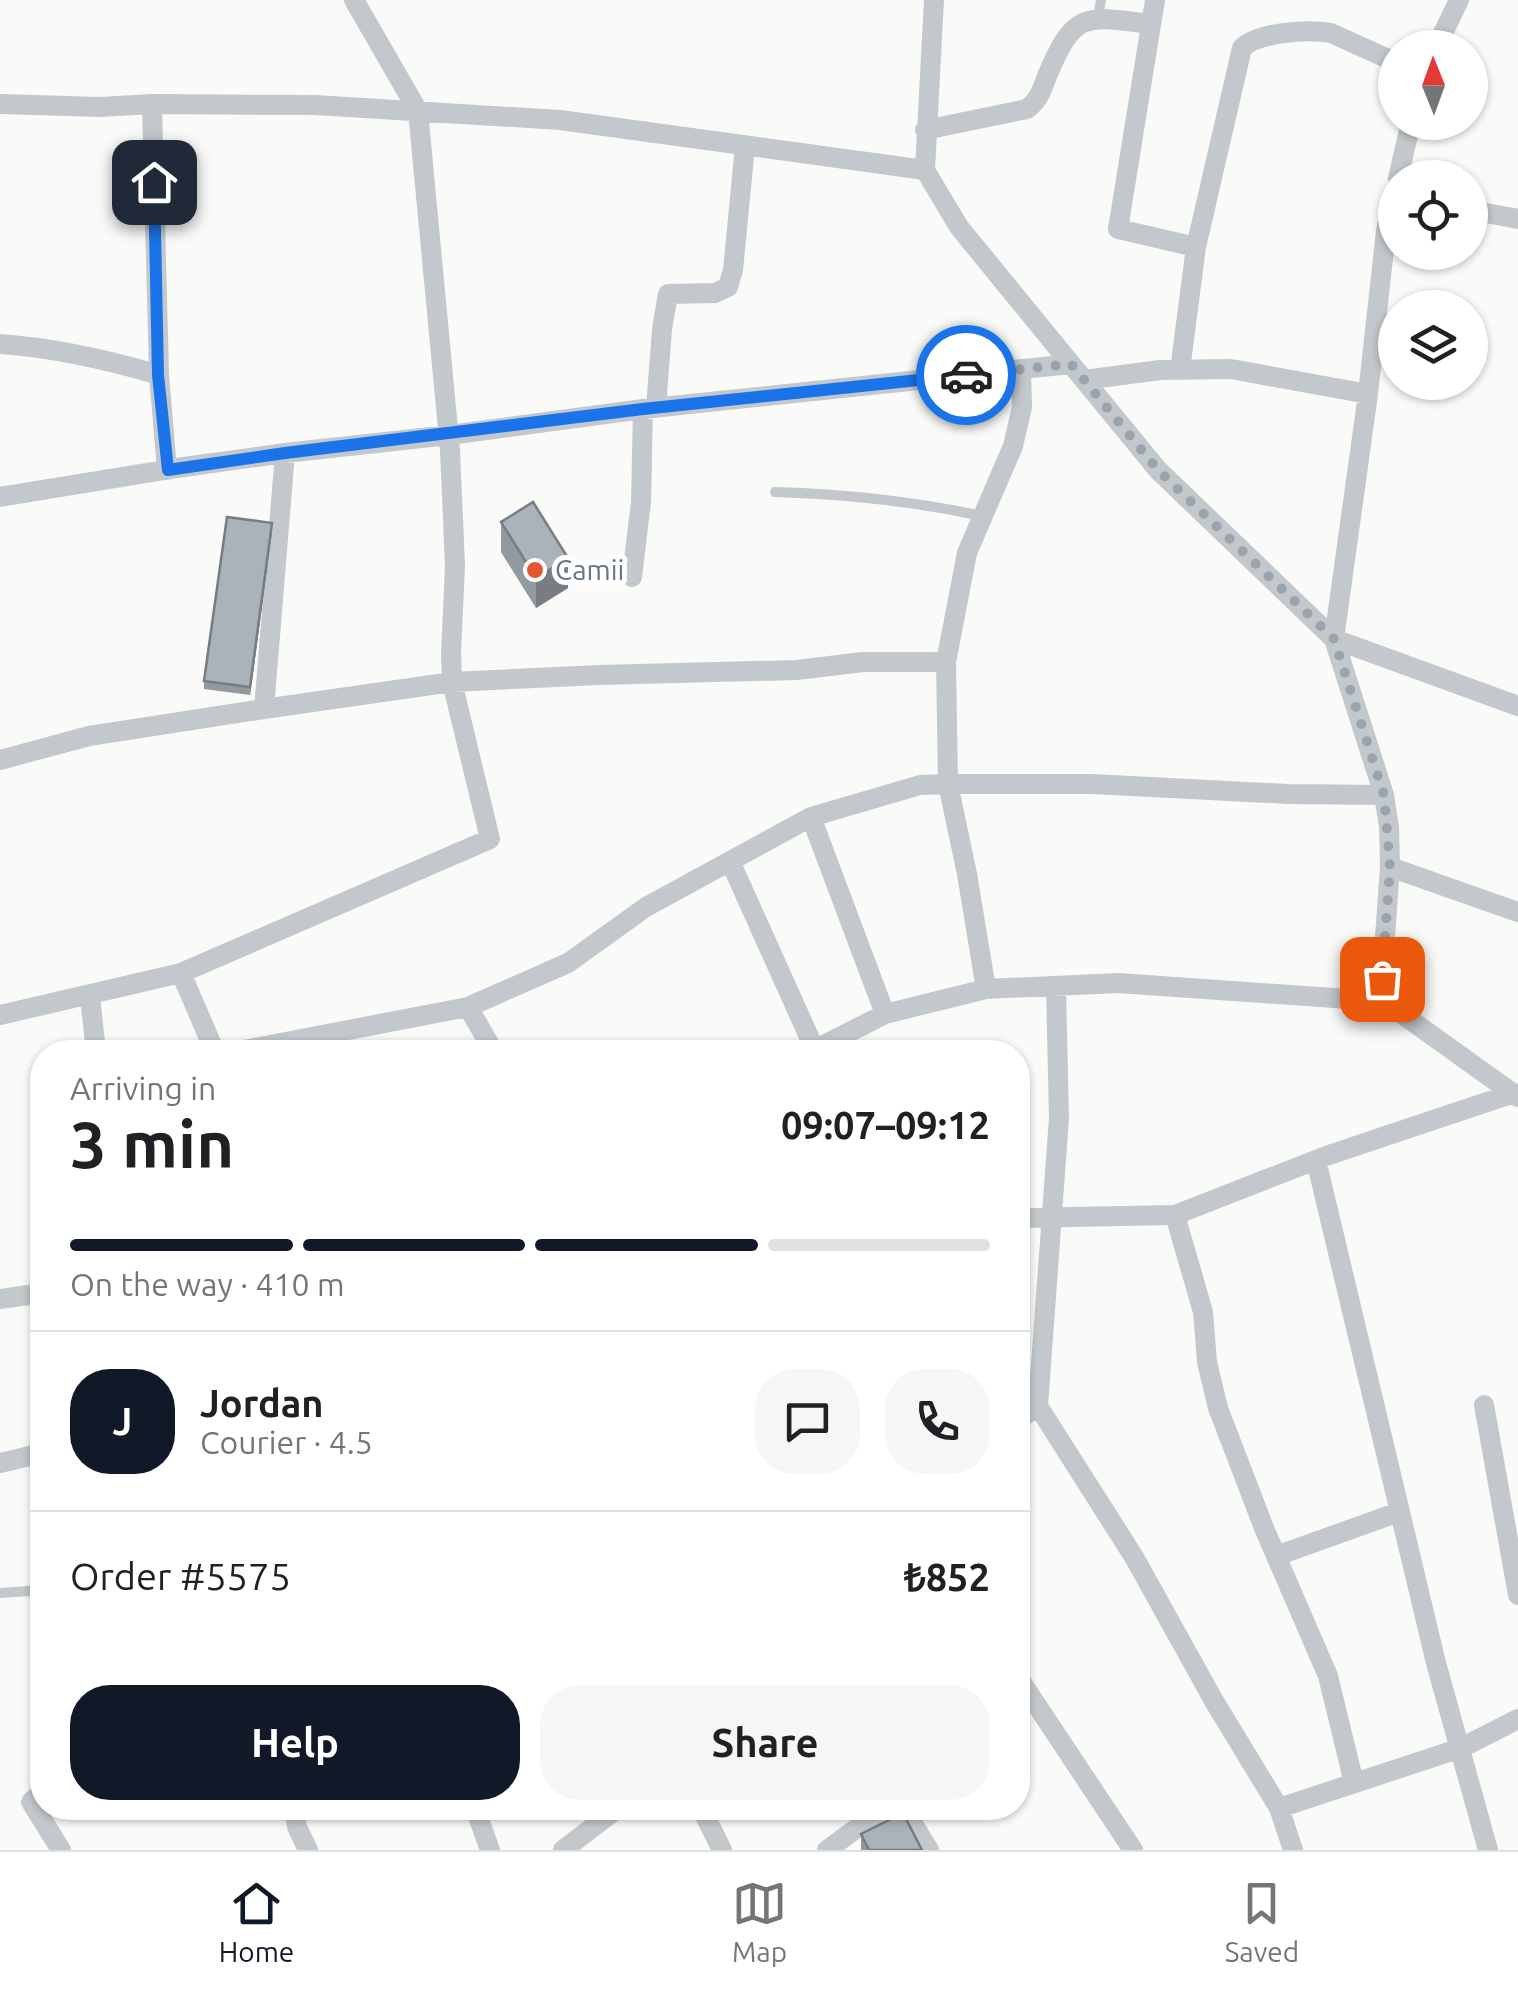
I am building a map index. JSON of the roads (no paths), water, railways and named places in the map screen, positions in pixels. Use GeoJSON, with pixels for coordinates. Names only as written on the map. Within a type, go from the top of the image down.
{"type":"FeatureCollection","features":[{"type":"Feature","properties":{"kind":"street"},"geometry":{"type":"LineString","coordinates":[[0,1014],[181,973],[490,839],[452,682],[455,565],[449,434],[418,112],[354,0]]}},
{"type":"Feature","properties":{"kind":"street"},"geometry":{"type":"LineString","coordinates":[[934,0],[924,170],[960,227],[1158,470],[1334,639],[1518,706]]}},
{"type":"Feature","properties":{"kind":"street"},"geometry":{"type":"LineString","coordinates":[[1155,0],[1118,229],[1196,246]]}},
{"type":"Feature","properties":{"kind":"street"},"geometry":{"type":"LineString","coordinates":[[1445,30],[1459,0]]}},
{"type":"Feature","properties":{"kind":"street"},"geometry":{"type":"LineString","coordinates":[[925,130],[1027,109],[1038,100],[1068,34],[1099,9],[1150,24]]}},
{"type":"Feature","properties":{"kind":"street"},"geometry":{"type":"LineString","coordinates":[[1180,370],[1196,246],[1242,48],[1257,38],[1319,31],[1378,54]]}},
{"type":"Feature","properties":{"kind":"street"},"geometry":{"type":"LineString","coordinates":[[0,104],[315,105],[560,120],[924,170]]}},
{"type":"Feature","properties":{"kind":"street"},"geometry":{"type":"LineString","coordinates":[[152,104],[158,375],[168,470]]}},
{"type":"Feature","properties":{"kind":"street"},"geometry":{"type":"LineString","coordinates":[[632,577],[650,408],[668,294],[714,293],[728,286],[746,146]]}},
{"type":"Feature","properties":{"kind":"street"},"geometry":{"type":"LineString","coordinates":[[1488,214],[1518,220]]}},
{"type":"Feature","properties":{"kind":"street"},"geometry":{"type":"LineString","coordinates":[[1382,270],[1334,639],[1384,795],[1390,867],[1382,979],[1398,1011],[1516,1095]]}},
{"type":"Feature","properties":{"kind":"street"},"geometry":{"type":"LineString","coordinates":[[0,344],[46,347],[158,375]]}},
{"type":"Feature","properties":{"kind":"street"},"geometry":{"type":"LineString","coordinates":[[986,989],[948,784],[946,662],[967,553],[1014,446],[1022,407],[1021,369]]}},
{"type":"Feature","properties":{"kind":"street"},"geometry":{"type":"LineString","coordinates":[[0,497],[285,453],[650,408],[1021,369],[1231,369],[1368,394]]}},
{"type":"Feature","properties":{"kind":"street"},"geometry":{"type":"LineString","coordinates":[[264,709],[285,453]]}},
{"type":"Feature","properties":{"kind":"street"},"geometry":{"type":"LineString","coordinates":[[0,760],[89,736],[452,682],[797,670],[864,662],[946,662]]}},
{"type":"Feature","properties":{"kind":"street"},"geometry":{"type":"LineString","coordinates":[[340,1040],[468,1008],[568,963],[646,907],[811,817],[920,785],[1092,784],[1384,795]]}},
{"type":"Feature","properties":{"kind":"street"},"geometry":{"type":"LineString","coordinates":[[811,817],[885,1014]]}},
{"type":"Feature","properties":{"kind":"street"},"geometry":{"type":"LineString","coordinates":[[730,860],[807,1040]]}},
{"type":"Feature","properties":{"kind":"street"},"geometry":{"type":"LineString","coordinates":[[1390,867],[1518,912]]}},
{"type":"Feature","properties":{"kind":"street"},"geometry":{"type":"LineString","coordinates":[[181,973],[210,1040]]}},
{"type":"Feature","properties":{"kind":"street"},"geometry":{"type":"LineString","coordinates":[[834,1040],[885,1014],[986,989],[1118,983],[1391,1002]]}},
{"type":"Feature","properties":{"kind":"street"},"geometry":{"type":"LineString","coordinates":[[1056,986],[1059,1118],[1038,1406],[1134,1557],[1279,1808],[1293,1850]]}},
{"type":"Feature","properties":{"kind":"street"},"geometry":{"type":"LineString","coordinates":[[90,996],[95,1040]]}},
{"type":"Feature","properties":{"kind":"street"},"geometry":{"type":"LineString","coordinates":[[468,1008],[487,1040]]}},
{"type":"Feature","properties":{"kind":"street"},"geometry":{"type":"LineString","coordinates":[[1030,1218],[1175,1215],[1316,1160],[1516,1095]]}},
{"type":"Feature","properties":{"kind":"street"},"geometry":{"type":"LineString","coordinates":[[1316,1160],[1436,1663],[1488,1850]]}},
{"type":"Feature","properties":{"kind":"street"},"geometry":{"type":"LineString","coordinates":[[1175,1215],[1202,1312],[1207,1362],[1218,1408],[1328,1676],[1354,1784]]}},
{"type":"Feature","properties":{"kind":"street"},"geometry":{"type":"LineString","coordinates":[[0,1299],[30,1295]]}},
{"type":"Feature","properties":{"kind":"street"},"geometry":{"type":"LineString","coordinates":[[1484,1405],[1518,1595]]}},
{"type":"Feature","properties":{"kind":"street"},"geometry":{"type":"LineString","coordinates":[[1030,1412],[1038,1406]]}},
{"type":"Feature","properties":{"kind":"street"},"geometry":{"type":"LineString","coordinates":[[0,1463],[30,1455]]}},
{"type":"Feature","properties":{"kind":"street"},"geometry":{"type":"LineString","coordinates":[[1276,1556],[1399,1512]]}},
{"type":"Feature","properties":{"kind":"street"},"geometry":{"type":"LineString","coordinates":[[1030,1695],[1133,1850]]}},
{"type":"Feature","properties":{"kind":"street"},"geometry":{"type":"LineString","coordinates":[[1279,1808],[1460,1748],[1518,1719]]}},
{"type":"Feature","properties":{"kind":"street"},"geometry":{"type":"LineString","coordinates":[[42,1820],[61,1850]]}},
{"type":"Feature","properties":{"kind":"street"},"geometry":{"type":"LineString","coordinates":[[297,1820],[308,1850]]}},
{"type":"Feature","properties":{"kind":"street"},"geometry":{"type":"LineString","coordinates":[[479,1820],[490,1850]]}},
{"type":"Feature","properties":{"kind":"street"},"geometry":{"type":"LineString","coordinates":[[563,1850],[602,1820]]}},
{"type":"Feature","properties":{"kind":"street"},"geometry":{"type":"LineString","coordinates":[[708,1820],[722,1850]]}},
{"type":"Feature","properties":{"kind":"street"},"geometry":{"type":"LineString","coordinates":[[827,1850],[868,1820]]}},
{"type":"Feature","properties":{"kind":"street"},"geometry":{"type":"LineString","coordinates":[[911,1820],[930,1850]]}},
{"type":"Feature","properties":{"kind":"lane"},"geometry":{"type":"LineString","coordinates":[[775,492],[891,498],[982,516]]}},
{"type":"Feature","properties":{"kind":"lane"},"geometry":{"type":"LineString","coordinates":[[0,1593],[30,1590]]}},
{"type":"Feature","properties":{"kind":"place","name":"Camii"},"geometry":{"type":"Point","coordinates":[535,570]}}]}
